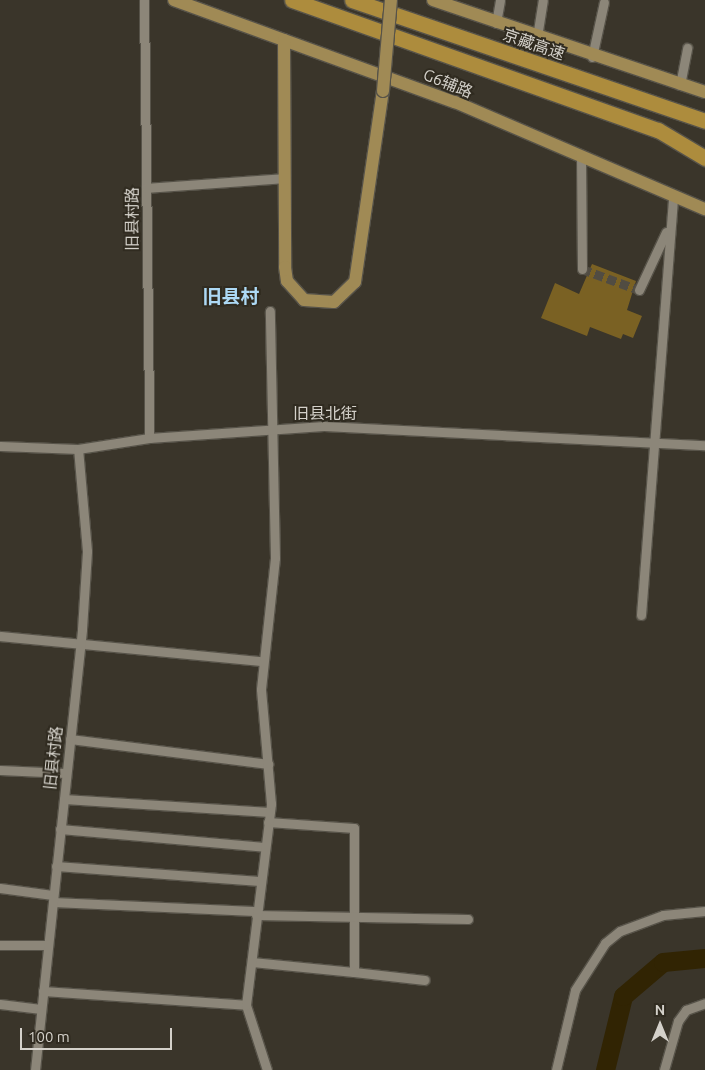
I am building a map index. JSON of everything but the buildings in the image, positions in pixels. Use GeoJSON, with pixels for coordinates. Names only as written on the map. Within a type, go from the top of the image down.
{"type":"FeatureCollection","features":[{"type":"Feature","properties":{"kind":"highway"},"geometry":{"type":"LineString","coordinates":[[292,0],[705,145]]}},
{"type":"Feature","properties":{"kind":"highway","name":"京藏高速"},"geometry":{"type":"LineString","coordinates":[[352,0],[705,121]]}},
{"type":"Feature","properties":{"kind":"highway"},"geometry":{"type":"LineString","coordinates":[[658,130],[705,158]]}},
{"type":"Feature","properties":{"kind":"main road","name":"G6辅路"},"geometry":{"type":"LineString","coordinates":[[174,0],[454,102],[673,197],[705,209]]}},
{"type":"Feature","properties":{"kind":"main road"},"geometry":{"type":"LineString","coordinates":[[284,40],[287,281],[304,300],[334,302],[351,288],[360,268],[383,91],[391,0]]}},
{"type":"Feature","properties":{"kind":"main road"},"geometry":{"type":"LineString","coordinates":[[433,0],[592,57],[705,92]]}},
{"type":"Feature","properties":{"kind":"street","name":"旧县村路"},"geometry":{"type":"LineString","coordinates":[[144,0],[149,438]]}},
{"type":"Feature","properties":{"kind":"street"},"geometry":{"type":"LineString","coordinates":[[496,23],[500,0]]}},
{"type":"Feature","properties":{"kind":"street"},"geometry":{"type":"LineString","coordinates":[[537,37],[543,0]]}},
{"type":"Feature","properties":{"kind":"street"},"geometry":{"type":"LineString","coordinates":[[592,57],[604,2]]}},
{"type":"Feature","properties":{"kind":"street"},"geometry":{"type":"LineString","coordinates":[[680,85],[687,48]]}},
{"type":"Feature","properties":{"kind":"street"},"geometry":{"type":"LineString","coordinates":[[581,156],[582,269]]}},
{"type":"Feature","properties":{"kind":"street"},"geometry":{"type":"LineString","coordinates":[[146,188],[285,178]]}},
{"type":"Feature","properties":{"kind":"street"},"geometry":{"type":"LineString","coordinates":[[641,615],[651,440],[673,197]]}},
{"type":"Feature","properties":{"kind":"street"},"geometry":{"type":"LineString","coordinates":[[639,290],[669,226]]}},
{"type":"Feature","properties":{"kind":"street"},"geometry":{"type":"LineString","coordinates":[[267,1070],[246,1004],[252,962],[259,881],[270,812],[262,661],[275,558],[270,429],[270,311]]}},
{"type":"Feature","properties":{"kind":"street","name":"旧县北街"},"geometry":{"type":"LineString","coordinates":[[0,446],[78,449],[149,438],[324,426],[651,440],[705,445]]}},
{"type":"Feature","properties":{"kind":"street","name":"旧县村路"},"geometry":{"type":"LineString","coordinates":[[35,1070],[80,642],[87,551],[78,449]]}},
{"type":"Feature","properties":{"kind":"street"},"geometry":{"type":"LineString","coordinates":[[0,636],[80,642],[262,661]]}},
{"type":"Feature","properties":{"kind":"street"},"geometry":{"type":"LineString","coordinates":[[70,739],[268,764]]}},
{"type":"Feature","properties":{"kind":"street"},"geometry":{"type":"LineString","coordinates":[[0,770],[66,774]]}},
{"type":"Feature","properties":{"kind":"street"},"geometry":{"type":"LineString","coordinates":[[64,799],[270,812]]}},
{"type":"Feature","properties":{"kind":"street"},"geometry":{"type":"LineString","coordinates":[[268,822],[354,828],[354,972]]}},
{"type":"Feature","properties":{"kind":"street"},"geometry":{"type":"LineString","coordinates":[[60,829],[264,847]]}},
{"type":"Feature","properties":{"kind":"street"},"geometry":{"type":"LineString","coordinates":[[56,866],[259,881]]}},
{"type":"Feature","properties":{"kind":"street"},"geometry":{"type":"LineString","coordinates":[[0,888],[53,898],[255,913],[468,919]]}},
{"type":"Feature","properties":{"kind":"street"},"geometry":{"type":"LineString","coordinates":[[556,1070],[575,990],[605,943],[620,931],[663,915],[705,911]]}},
{"type":"Feature","properties":{"kind":"street"},"geometry":{"type":"LineString","coordinates":[[0,944],[48,945]]}},
{"type":"Feature","properties":{"kind":"street"},"geometry":{"type":"LineString","coordinates":[[252,962],[425,980]]}},
{"type":"Feature","properties":{"kind":"street"},"geometry":{"type":"LineString","coordinates":[[43,991],[246,1004]]}},
{"type":"Feature","properties":{"kind":"street"},"geometry":{"type":"LineString","coordinates":[[664,1070],[678,1021],[686,1010],[705,1003]]}},
{"type":"Feature","properties":{"kind":"street"},"geometry":{"type":"LineString","coordinates":[[0,1004],[41,1009]]}},
{"type":"Feature","properties":{"kind":"waterway"},"geometry":{"type":"LineString","coordinates":[[605,1070],[623,996],[663,962],[705,958]]}},
{"type":"Feature","properties":{"kind":"tunnel"},"geometry":{"type":"LineString","coordinates":[[582,269],[639,290]]}},
{"type":"Feature","properties":{"kind":"district","name":"旧县村"},"geometry":{"type":"Point","coordinates":[231,297]}}]}
